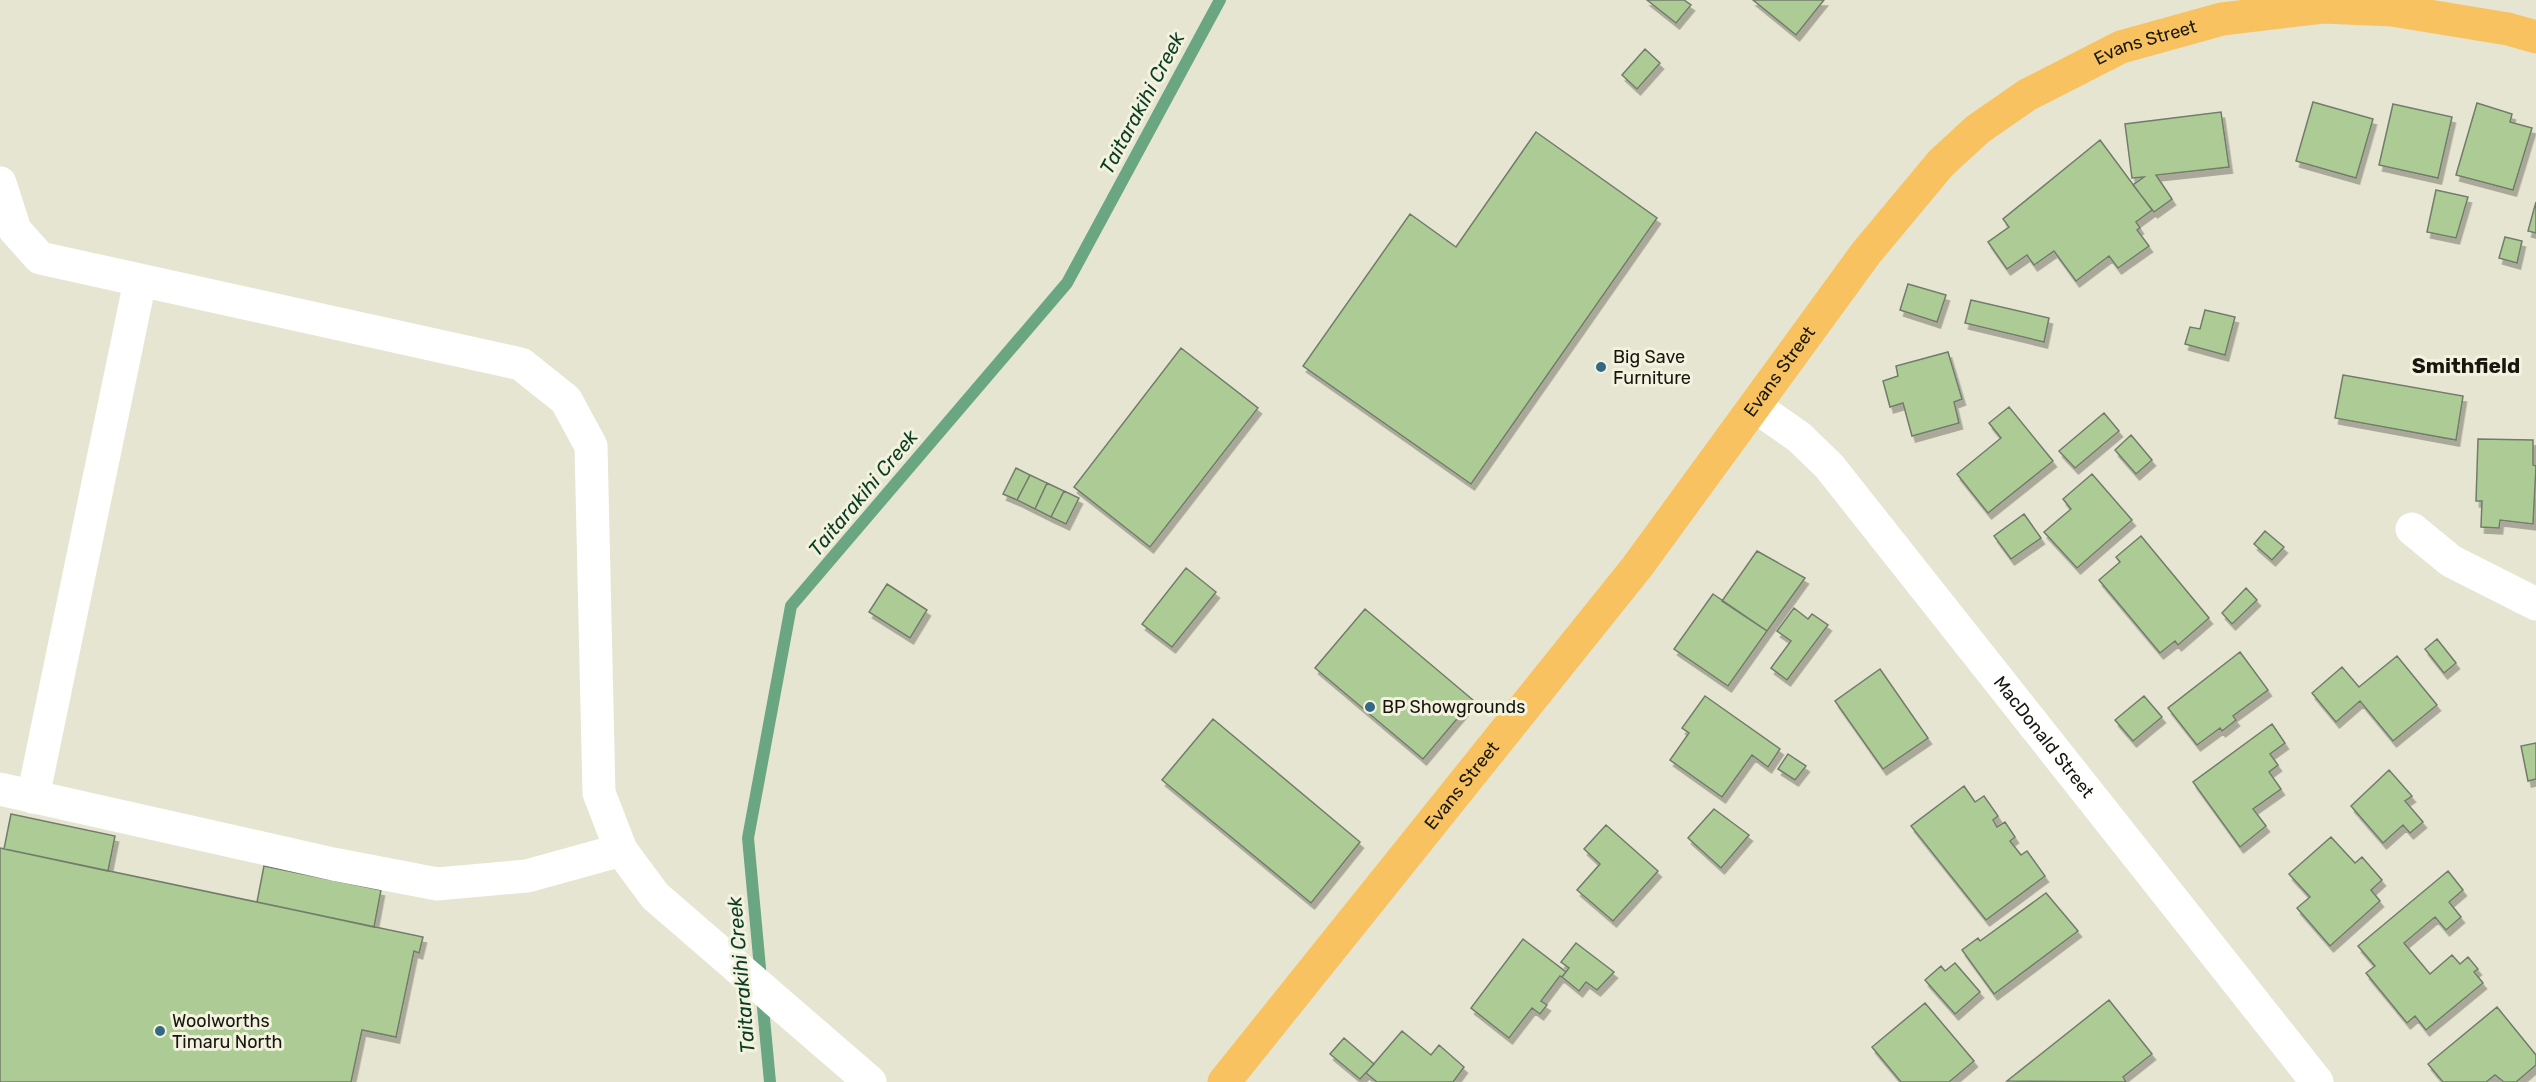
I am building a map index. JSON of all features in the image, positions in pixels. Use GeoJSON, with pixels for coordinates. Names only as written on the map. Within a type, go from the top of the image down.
{"type":"FeatureCollection","features":[{"type":"Feature","properties":{"kind":"highway","name":"Evans Street"},"geometry":{"type":"LineString","coordinates":[[1224,1082],[1637,567],[1756,407],[1866,253],[1941,163],[1978,129],[2027,95],[2121,47],[2222,19],[2324,3],[2392,10],[2497,27],[2536,37]]}},
{"type":"Feature","properties":{"kind":"street"},"geometry":{"type":"LineString","coordinates":[[0,183],[15,230],[40,258],[522,364],[566,400],[591,446],[599,793],[621,850],[656,896],[859,1073]]}},
{"type":"Feature","properties":{"kind":"street"},"geometry":{"type":"LineString","coordinates":[[33,796],[140,281]]}},
{"type":"Feature","properties":{"kind":"street","name":"MacDonald Street"},"geometry":{"type":"LineString","coordinates":[[1756,407],[1799,437],[1829,466],[2317,1082]]}},
{"type":"Feature","properties":{"kind":"street"},"geometry":{"type":"LineString","coordinates":[[2412,529],[2451,561],[2536,603]]}},
{"type":"Feature","properties":{"kind":"street"},"geometry":{"type":"LineString","coordinates":[[0,789],[333,864],[437,884],[527,876],[621,850]]}},
{"type":"Feature","properties":{"kind":"building"},"geometry":{"type":"Polygon","coordinates":[[[1647,0],[1684,0],[1691,5],[1676,23],[1647,0]]]}},
{"type":"Feature","properties":{"kind":"building"},"geometry":{"type":"Polygon","coordinates":[[[1753,0],[1824,0],[1796,35],[1753,0]]]}},
{"type":"Feature","properties":{"kind":"building"},"geometry":{"type":"Polygon","coordinates":[[[1645,49],[1660,63],[1637,89],[1622,75],[1645,49]]]}},
{"type":"Feature","properties":{"kind":"building"},"geometry":{"type":"Polygon","coordinates":[[[2313,102],[2373,119],[2356,178],[2296,161],[2313,102]]]}},
{"type":"Feature","properties":{"kind":"building"},"geometry":{"type":"Polygon","coordinates":[[[2477,103],[2512,114],[2510,122],[2532,128],[2513,190],[2456,175],[2477,103]]]}},
{"type":"Feature","properties":{"kind":"building"},"geometry":{"type":"Polygon","coordinates":[[[2393,104],[2452,117],[2438,178],[2379,165],[2393,104]]]}},
{"type":"Feature","properties":{"kind":"building"},"geometry":{"type":"Polygon","coordinates":[[[2221,112],[2229,167],[2156,175],[2172,199],[2154,212],[2133,185],[2144,177],[2132,178],[2125,124],[2221,112]]]}},
{"type":"Feature","properties":{"kind":"building"},"geometry":{"type":"Polygon","coordinates":[[[1536,132],[1657,218],[1471,484],[1303,366],[1410,214],[1456,247],[1536,132]]]}},
{"type":"Feature","properties":{"kind":"building"},"geometry":{"type":"Polygon","coordinates":[[[2100,140],[2152,210],[2136,222],[2140,228],[2137,230],[2149,246],[2118,268],[2109,256],[2076,281],[2054,251],[2034,265],[2027,255],[2007,269],[1988,242],[2009,227],[2003,219],[2100,140]]]}},
{"type":"Feature","properties":{"kind":"building"},"geometry":{"type":"Polygon","coordinates":[[[2436,190],[2468,197],[2456,238],[2427,232],[2436,190]]]}},
{"type":"Feature","properties":{"kind":"building"},"geometry":{"type":"Polygon","coordinates":[[[2536,202],[2536,233],[2528,231],[2536,202]]]}},
{"type":"Feature","properties":{"kind":"building"},"geometry":{"type":"Polygon","coordinates":[[[2505,237],[2522,241],[2517,263],[2499,258],[2505,237]]]}},
{"type":"Feature","properties":{"kind":"building"},"geometry":{"type":"Polygon","coordinates":[[[1908,284],[1946,295],[1937,322],[1900,310],[1908,284]]]}},
{"type":"Feature","properties":{"kind":"building"},"geometry":{"type":"Polygon","coordinates":[[[1971,300],[2049,318],[2044,342],[1965,323],[1971,300]]]}},
{"type":"Feature","properties":{"kind":"building"},"geometry":{"type":"Polygon","coordinates":[[[2205,310],[2235,317],[2225,355],[2185,344],[2190,327],[2200,329],[2205,310]]]}},
{"type":"Feature","properties":{"kind":"building"},"geometry":{"type":"Polygon","coordinates":[[[1181,348],[1258,408],[1150,547],[1074,487],[1181,348]]]}},
{"type":"Feature","properties":{"kind":"building"},"geometry":{"type":"Polygon","coordinates":[[[1948,352],[1962,399],[1954,402],[1959,423],[1912,436],[1903,403],[1890,407],[1883,381],[1898,376],[1896,366],[1948,352]]]}},
{"type":"Feature","properties":{"kind":"building"},"geometry":{"type":"Polygon","coordinates":[[[2343,375],[2463,396],[2456,440],[2335,418],[2343,375]]]}},
{"type":"Feature","properties":{"kind":"building"},"geometry":{"type":"Polygon","coordinates":[[[2009,407],[2053,461],[1988,513],[1957,474],[2001,438],[1989,423],[2009,407]]]}},
{"type":"Feature","properties":{"kind":"building"},"geometry":{"type":"Polygon","coordinates":[[[2104,413],[2119,431],[2075,468],[2059,451],[2104,413]]]}},
{"type":"Feature","properties":{"kind":"building"},"geometry":{"type":"Polygon","coordinates":[[[2131,435],[2152,460],[2136,474],[2115,450],[2131,435]]]}},
{"type":"Feature","properties":{"kind":"building"},"geometry":{"type":"Polygon","coordinates":[[[2478,439],[2533,440],[2533,465],[2536,466],[2533,524],[2500,520],[2499,528],[2481,527],[2482,501],[2476,501],[2478,439]]]}},
{"type":"Feature","properties":{"kind":"building"},"geometry":{"type":"Polygon","coordinates":[[[1016,468],[1030,475],[1017,500],[1003,494],[1016,468]]]}},
{"type":"Feature","properties":{"kind":"building"},"geometry":{"type":"Polygon","coordinates":[[[2092,474],[2132,520],[2077,568],[2044,532],[2071,509],[2063,499],[2092,474]]]}},
{"type":"Feature","properties":{"kind":"building"},"geometry":{"type":"Polygon","coordinates":[[[1030,475],[1047,483],[1035,509],[1017,500],[1030,475]]]}},
{"type":"Feature","properties":{"kind":"building"},"geometry":{"type":"Polygon","coordinates":[[[1047,483],[1064,491],[1051,517],[1035,509],[1047,483]]]}},
{"type":"Feature","properties":{"kind":"building"},"geometry":{"type":"Polygon","coordinates":[[[1064,491],[1079,498],[1066,524],[1051,517],[1064,491]]]}},
{"type":"Feature","properties":{"kind":"building"},"geometry":{"type":"Polygon","coordinates":[[[2024,514],[2041,538],[2011,559],[1994,536],[2024,514]]]}},
{"type":"Feature","properties":{"kind":"building"},"geometry":{"type":"Polygon","coordinates":[[[2265,531],[2284,547],[2272,560],[2254,544],[2265,531]]]}},
{"type":"Feature","properties":{"kind":"building"},"geometry":{"type":"Polygon","coordinates":[[[2141,536],[2209,618],[2178,645],[2175,641],[2160,653],[2099,580],[2120,562],[2116,557],[2141,536]]]}},
{"type":"Feature","properties":{"kind":"building"},"geometry":{"type":"Polygon","coordinates":[[[1757,551],[1805,578],[1767,631],[1722,601],[1757,551]]]}},
{"type":"Feature","properties":{"kind":"building"},"geometry":{"type":"Polygon","coordinates":[[[1186,568],[1216,592],[1172,647],[1142,624],[1186,568]]]}},
{"type":"Feature","properties":{"kind":"building"},"geometry":{"type":"Polygon","coordinates":[[[887,584],[927,610],[910,638],[869,612],[887,584]]]}},
{"type":"Feature","properties":{"kind":"building"},"geometry":{"type":"Polygon","coordinates":[[[2246,588],[2257,600],[2232,624],[2222,613],[2246,588]]]}},
{"type":"Feature","properties":{"kind":"building"},"geometry":{"type":"Polygon","coordinates":[[[1713,594],[1767,631],[1728,686],[1674,649],[1713,594]]]}},
{"type":"Feature","properties":{"kind":"building"},"geometry":{"type":"Polygon","coordinates":[[[1794,608],[1808,619],[1812,614],[1828,625],[1787,680],[1771,668],[1791,641],[1777,631],[1794,608]]]}},
{"type":"Feature","properties":{"kind":"building"},"geometry":{"type":"Polygon","coordinates":[[[1365,609],[1473,700],[1423,759],[1315,668],[1365,609]]]}},
{"type":"Feature","properties":{"kind":"building"},"geometry":{"type":"Polygon","coordinates":[[[2437,639],[2456,663],[2444,673],[2425,649],[2437,639]]]}},
{"type":"Feature","properties":{"kind":"building"},"geometry":{"type":"Polygon","coordinates":[[[2240,652],[2268,690],[2233,716],[2236,720],[2222,731],[2220,728],[2197,745],[2168,708],[2240,652]]]}},
{"type":"Feature","properties":{"kind":"building"},"geometry":{"type":"Polygon","coordinates":[[[2397,656],[2437,705],[2393,741],[2360,701],[2336,722],[2312,693],[2342,667],[2359,687],[2397,656]]]}},
{"type":"Feature","properties":{"kind":"building"},"geometry":{"type":"Polygon","coordinates":[[[1880,669],[1928,738],[1883,769],[1835,701],[1880,669]]]}},
{"type":"Feature","properties":{"kind":"building"},"geometry":{"type":"Polygon","coordinates":[[[1705,696],[1780,749],[1768,767],[1752,755],[1722,797],[1670,760],[1689,733],[1682,728],[1705,696]]]}},
{"type":"Feature","properties":{"kind":"building"},"geometry":{"type":"Polygon","coordinates":[[[2144,696],[2162,717],[2133,741],[2115,720],[2144,696]]]}},
{"type":"Feature","properties":{"kind":"building"},"geometry":{"type":"Polygon","coordinates":[[[1213,719],[1360,842],[1311,903],[1162,780],[1213,719]]]}},
{"type":"Feature","properties":{"kind":"building"},"geometry":{"type":"Polygon","coordinates":[[[2272,724],[2285,743],[2270,754],[2278,765],[2269,772],[2281,789],[2253,809],[2266,826],[2240,847],[2193,782],[2272,724]]]}},
{"type":"Feature","properties":{"kind":"building"},"geometry":{"type":"Polygon","coordinates":[[[2536,743],[2536,779],[2528,781],[2521,746],[2536,743]]]}},
{"type":"Feature","properties":{"kind":"building"},"geometry":{"type":"Polygon","coordinates":[[[1788,754],[1806,766],[1795,780],[1778,769],[1788,754]]]}},
{"type":"Feature","properties":{"kind":"building"},"geometry":{"type":"Polygon","coordinates":[[[2389,770],[2412,796],[2405,801],[2423,822],[2410,833],[2403,825],[2383,843],[2351,806],[2389,770]]]}},
{"type":"Feature","properties":{"kind":"building"},"geometry":{"type":"Polygon","coordinates":[[[1964,786],[1975,802],[1984,796],[1998,816],[1993,820],[1997,827],[2005,822],[2015,837],[2010,841],[2021,855],[2027,851],[2045,876],[1986,920],[1911,826],[1964,786]]]}},
{"type":"Feature","properties":{"kind":"building"},"geometry":{"type":"Polygon","coordinates":[[[1714,809],[1749,835],[1721,868],[1688,838],[1714,809]]]}},
{"type":"Feature","properties":{"kind":"building"},"geometry":{"type":"Polygon","coordinates":[[[11,814],[115,836],[108,871],[4,849],[11,814]]]}},
{"type":"Feature","properties":{"kind":"building"},"geometry":{"type":"Polygon","coordinates":[[[1606,825],[1658,871],[1613,921],[1577,890],[1600,864],[1584,849],[1606,825]]]}},
{"type":"Feature","properties":{"kind":"building"},"geometry":{"type":"Polygon","coordinates":[[[2331,837],[2355,863],[2362,857],[2382,880],[2371,890],[2380,901],[2330,946],[2297,908],[2310,897],[2289,874],[2331,837]]]}},
{"type":"Feature","properties":{"kind":"building"},"geometry":{"type":"Polygon","coordinates":[[[0,848],[423,937],[419,953],[414,951],[396,1037],[362,1030],[351,1082],[0,1082],[0,848]]]}},
{"type":"Feature","properties":{"kind":"building"},"geometry":{"type":"Polygon","coordinates":[[[264,866],[381,890],[374,927],[257,902],[264,866]]]}},
{"type":"Feature","properties":{"kind":"building"},"geometry":{"type":"Polygon","coordinates":[[[2448,871],[2463,890],[2449,902],[2461,917],[2446,930],[2435,917],[2404,943],[2430,974],[2452,955],[2460,964],[2468,957],[2478,969],[2474,972],[2483,983],[2426,1030],[2415,1016],[2407,1023],[2366,973],[2375,966],[2358,946],[2448,871]]]}},
{"type":"Feature","properties":{"kind":"building"},"geometry":{"type":"Polygon","coordinates":[[[2046,893],[2078,931],[1994,994],[1962,950],[1978,938],[1980,941],[2046,893]]]}},
{"type":"Feature","properties":{"kind":"building"},"geometry":{"type":"Polygon","coordinates":[[[1523,939],[1566,972],[1562,977],[1560,976],[1541,1001],[1547,1005],[1540,1014],[1532,1008],[1509,1038],[1471,1008],[1523,939]]]}},
{"type":"Feature","properties":{"kind":"building"},"geometry":{"type":"Polygon","coordinates":[[[1576,943],[1614,972],[1597,990],[1586,982],[1579,991],[1562,977],[1569,968],[1561,962],[1576,943]]]}},
{"type":"Feature","properties":{"kind":"building"},"geometry":{"type":"Polygon","coordinates":[[[1955,963],[1980,992],[1955,1014],[1925,980],[1941,966],[1945,971],[1955,963]]]}},
{"type":"Feature","properties":{"kind":"building"},"geometry":{"type":"Polygon","coordinates":[[[2109,1000],[2152,1054],[2123,1077],[2126,1082],[2007,1081],[2109,1000]]]}},
{"type":"Feature","properties":{"kind":"building"},"geometry":{"type":"Polygon","coordinates":[[[1925,1003],[1974,1061],[1949,1082],[1901,1082],[1872,1047],[1925,1003]]]}},
{"type":"Feature","properties":{"kind":"building"},"geometry":{"type":"Polygon","coordinates":[[[2497,1007],[2536,1055],[2536,1065],[2516,1082],[2504,1082],[2495,1075],[2486,1082],[2443,1082],[2428,1064],[2497,1007]]]}},
{"type":"Feature","properties":{"kind":"building"},"geometry":{"type":"Polygon","coordinates":[[[1402,1031],[1431,1055],[1439,1045],[1464,1067],[1453,1082],[1377,1082],[1366,1073],[1402,1031]]]}},
{"type":"Feature","properties":{"kind":"building"},"geometry":{"type":"Polygon","coordinates":[[[1344,1038],[1374,1064],[1360,1079],[1330,1054],[1344,1038]]]}},
{"type":"Feature","properties":{"kind":"waterway","name":"Taitarakihi Creek"},"geometry":{"type":"LineString","coordinates":[[761,979],[748,838],[791,606],[1067,283],[1220,0]]}},
{"type":"Feature","properties":{"kind":"waterway","name":"Taitarakihi Creek"},"geometry":{"type":"LineString","coordinates":[[762,997],[770,1082]]}},
{"type":"Feature","properties":{"kind":"place","name":"Big Save Furniture"},"geometry":{"type":"Point","coordinates":[1601,367]}},
{"type":"Feature","properties":{"kind":"place","name":"BP Showgrounds"},"geometry":{"type":"Point","coordinates":[1370,707]}},
{"type":"Feature","properties":{"kind":"place","name":"Woolworths Timaru North"},"geometry":{"type":"Point","coordinates":[160,1031]}},
{"type":"Feature","properties":{"kind":"district","name":"Smithfield"},"geometry":{"type":"Point","coordinates":[2466,365]}}]}
